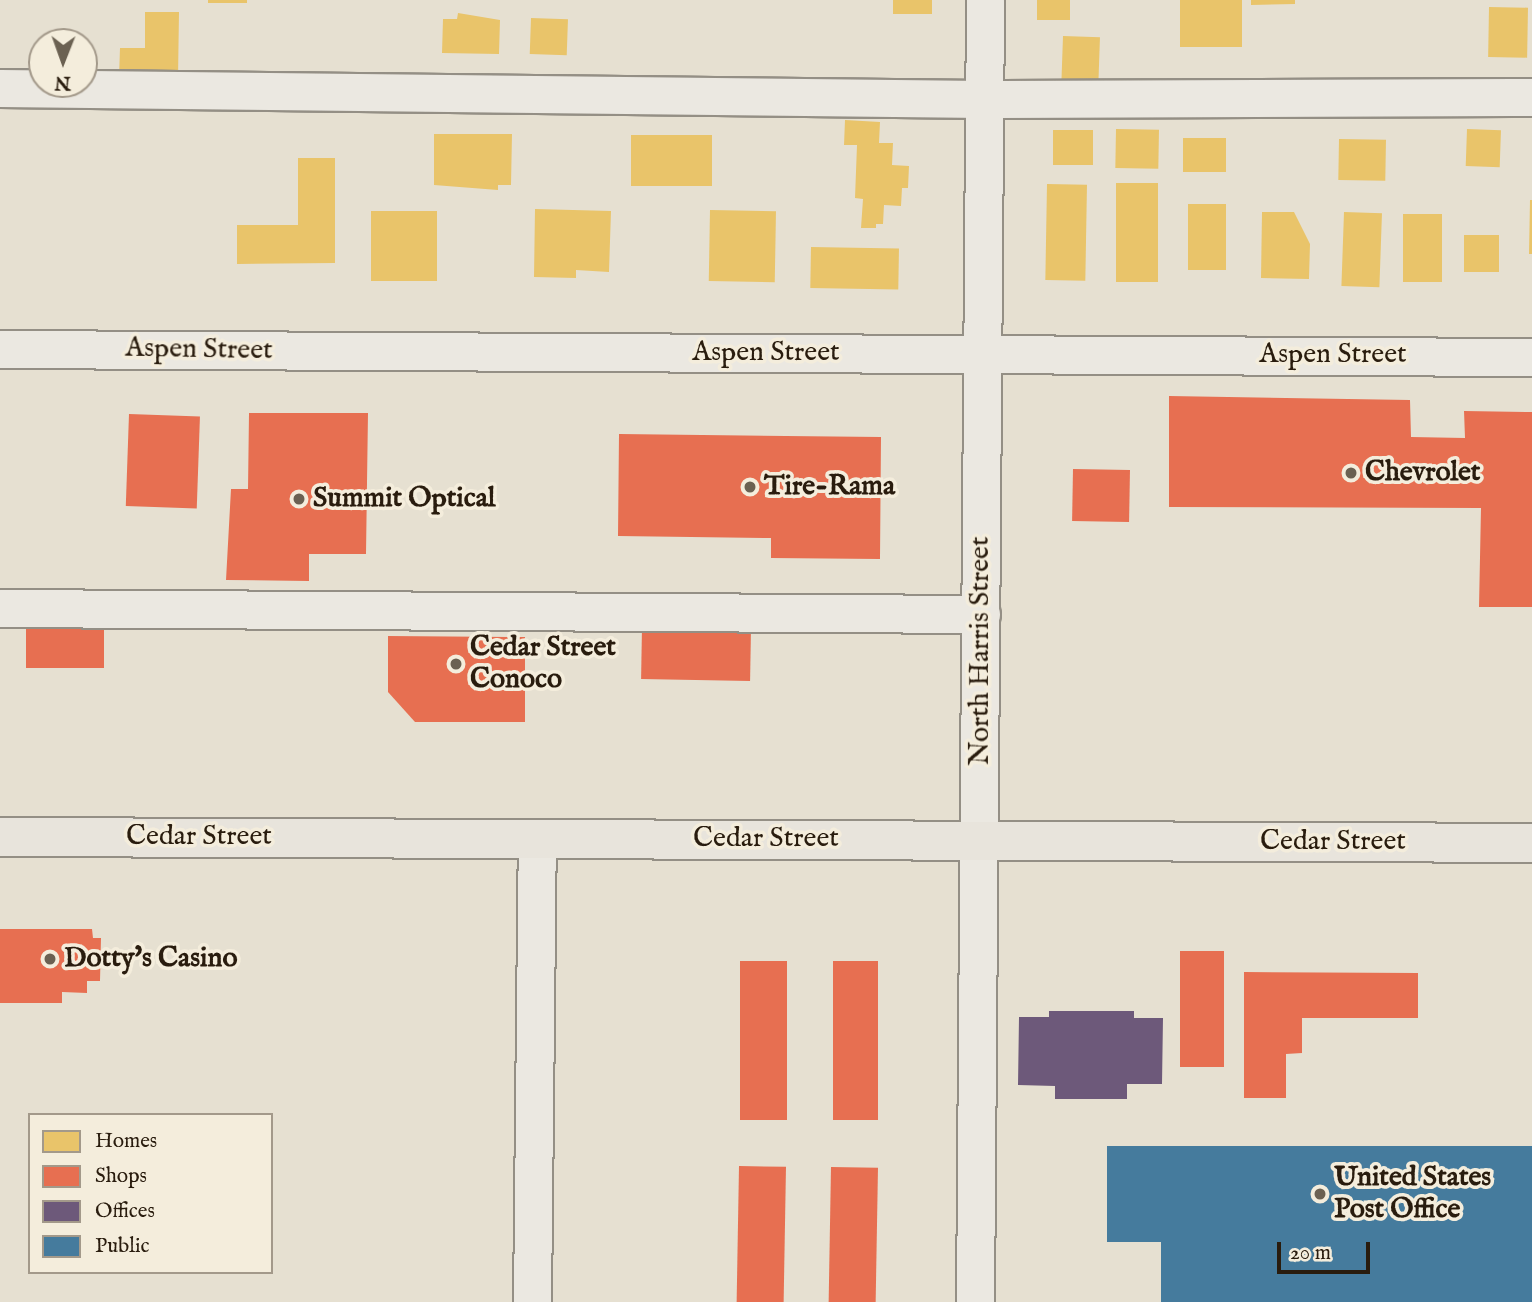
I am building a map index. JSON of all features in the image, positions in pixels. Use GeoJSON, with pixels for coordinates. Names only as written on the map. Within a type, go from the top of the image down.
{"type":"FeatureCollection","features":[{"type":"Feature","properties":{"kind":"main road","name":"Cedar Street"},"geometry":{"type":"LineString","coordinates":[[0,837],[1532,843]]}},
{"type":"Feature","properties":{"kind":"street","name":"North Harris Street"},"geometry":{"type":"LineString","coordinates":[[975,1302],[985,0]]}},
{"type":"Feature","properties":{"kind":"street"},"geometry":{"type":"LineString","coordinates":[[0,88],[984,99],[1532,97]]}},
{"type":"Feature","properties":{"kind":"street","name":"Aspen Street"},"geometry":{"type":"LineString","coordinates":[[0,348],[1532,357]]}},
{"type":"Feature","properties":{"kind":"street"},"geometry":{"type":"LineString","coordinates":[[0,608],[982,614]]}},
{"type":"Feature","properties":{"kind":"street"},"geometry":{"type":"LineString","coordinates":[[532,1302],[537,838]]}},
{"type":"Feature","properties":{"kind":"building: Homes"},"geometry":{"type":"Polygon","coordinates":[[[208,0],[247,0],[247,3],[208,3],[208,0]]]}},
{"type":"Feature","properties":{"kind":"building: Homes"},"geometry":{"type":"Polygon","coordinates":[[[893,0],[932,0],[932,14],[893,14],[893,0]]]}},
{"type":"Feature","properties":{"kind":"building: Homes"},"geometry":{"type":"Polygon","coordinates":[[[1037,0],[1070,0],[1070,20],[1037,20],[1037,0]]]}},
{"type":"Feature","properties":{"kind":"building: Homes"},"geometry":{"type":"Polygon","coordinates":[[[1180,0],[1242,0],[1242,47],[1180,47],[1180,0]]]}},
{"type":"Feature","properties":{"kind":"building: Homes"},"geometry":{"type":"Polygon","coordinates":[[[1251,0],[1295,0],[1295,4],[1251,5],[1251,0]]]}},
{"type":"Feature","properties":{"kind":"building: Homes"},"geometry":{"type":"Polygon","coordinates":[[[1489,7],[1528,8],[1527,58],[1488,57],[1489,7]]]}},
{"type":"Feature","properties":{"kind":"building: Homes"},"geometry":{"type":"Polygon","coordinates":[[[145,12],[179,12],[178,78],[119,77],[120,48],[145,48],[145,12]]]}},
{"type":"Feature","properties":{"kind":"building: Homes"},"geometry":{"type":"Polygon","coordinates":[[[458,13],[500,20],[499,54],[442,53],[443,19],[457,19],[458,13]]]}},
{"type":"Feature","properties":{"kind":"building: Homes"},"geometry":{"type":"Polygon","coordinates":[[[531,18],[568,19],[567,55],[530,54],[531,18]]]}},
{"type":"Feature","properties":{"kind":"building: Homes"},"geometry":{"type":"Polygon","coordinates":[[[1063,36],[1100,37],[1098,84],[1061,83],[1063,36]]]}},
{"type":"Feature","properties":{"kind":"building: Homes"},"geometry":{"type":"Polygon","coordinates":[[[845,120],[880,122],[879,143],[893,143],[892,165],[909,166],[908,188],[902,188],[901,206],[884,205],[883,224],[876,224],[876,228],[861,228],[863,199],[855,198],[857,145],[844,145],[845,120]]]}},
{"type":"Feature","properties":{"kind":"building: Homes"},"geometry":{"type":"Polygon","coordinates":[[[1116,129],[1159,130],[1158,169],[1115,168],[1116,129]]]}},
{"type":"Feature","properties":{"kind":"building: Homes"},"geometry":{"type":"Polygon","coordinates":[[[1467,129],[1501,130],[1500,167],[1466,166],[1467,129]]]}},
{"type":"Feature","properties":{"kind":"building: Homes"},"geometry":{"type":"Polygon","coordinates":[[[1053,130],[1093,130],[1093,165],[1053,165],[1053,130]]]}},
{"type":"Feature","properties":{"kind":"building: Homes"},"geometry":{"type":"Polygon","coordinates":[[[434,134],[512,134],[511,185],[498,185],[498,190],[434,185],[434,134]]]}},
{"type":"Feature","properties":{"kind":"building: Homes"},"geometry":{"type":"Polygon","coordinates":[[[631,135],[712,135],[712,186],[631,186],[631,135]]]}},
{"type":"Feature","properties":{"kind":"building: Homes"},"geometry":{"type":"Polygon","coordinates":[[[1183,138],[1226,138],[1226,172],[1183,172],[1183,138]]]}},
{"type":"Feature","properties":{"kind":"building: Homes"},"geometry":{"type":"Polygon","coordinates":[[[1339,139],[1386,140],[1385,181],[1338,180],[1339,139]]]}},
{"type":"Feature","properties":{"kind":"building: Homes"},"geometry":{"type":"Polygon","coordinates":[[[298,158],[335,158],[335,263],[237,264],[237,225],[298,225],[298,158]]]}},
{"type":"Feature","properties":{"kind":"building: Homes"},"geometry":{"type":"Polygon","coordinates":[[[1116,183],[1158,183],[1158,282],[1116,282],[1116,183]]]}},
{"type":"Feature","properties":{"kind":"building: Homes"},"geometry":{"type":"Polygon","coordinates":[[[1047,184],[1087,185],[1085,281],[1045,280],[1047,184]]]}},
{"type":"Feature","properties":{"kind":"building: Homes"},"geometry":{"type":"Polygon","coordinates":[[[1532,200],[1532,254],[1529,254],[1532,200]]]}},
{"type":"Feature","properties":{"kind":"building: Homes"},"geometry":{"type":"Polygon","coordinates":[[[1188,204],[1226,204],[1226,270],[1188,270],[1188,204]]]}},
{"type":"Feature","properties":{"kind":"building: Homes"},"geometry":{"type":"Polygon","coordinates":[[[535,209],[611,211],[609,272],[576,270],[576,278],[534,277],[535,209]]]}},
{"type":"Feature","properties":{"kind":"building: Homes"},"geometry":{"type":"Polygon","coordinates":[[[710,210],[776,211],[775,282],[709,281],[710,210]]]}},
{"type":"Feature","properties":{"kind":"building: Homes"},"geometry":{"type":"Polygon","coordinates":[[[371,211],[437,211],[437,281],[371,281],[371,211]]]}},
{"type":"Feature","properties":{"kind":"building: Homes"},"geometry":{"type":"Polygon","coordinates":[[[1262,212],[1294,212],[1310,244],[1309,279],[1261,278],[1262,212]]]}},
{"type":"Feature","properties":{"kind":"building: Homes"},"geometry":{"type":"Polygon","coordinates":[[[1344,212],[1382,213],[1379,287],[1341,286],[1344,212]]]}},
{"type":"Feature","properties":{"kind":"building: Homes"},"geometry":{"type":"Polygon","coordinates":[[[1403,214],[1442,214],[1442,282],[1403,282],[1403,214]]]}},
{"type":"Feature","properties":{"kind":"building: Homes"},"geometry":{"type":"Polygon","coordinates":[[[1464,235],[1499,235],[1499,272],[1464,272],[1464,235]]]}},
{"type":"Feature","properties":{"kind":"building: Homes"},"geometry":{"type":"Polygon","coordinates":[[[811,247],[899,249],[898,290],[810,288],[811,247]]]}},
{"type":"Feature","properties":{"kind":"building: Shops","name":"Chevrolet"},"geometry":{"type":"Polygon","coordinates":[[[1169,396],[1410,400],[1411,437],[1465,438],[1464,411],[1532,412],[1532,607],[1479,607],[1481,508],[1169,507],[1169,396]]]}},
{"type":"Feature","properties":{"kind":"building: Shops","name":"Summit Optical"},"geometry":{"type":"Polygon","coordinates":[[[249,413],[368,413],[366,554],[309,554],[309,581],[226,580],[231,489],[248,489],[249,413]]]}},
{"type":"Feature","properties":{"kind":"building: Shops"},"geometry":{"type":"Polygon","coordinates":[[[129,414],[200,416],[197,508],[126,506],[129,414]]]}},
{"type":"Feature","properties":{"kind":"building: Shops","name":"Tire-Rama"},"geometry":{"type":"Polygon","coordinates":[[[619,434],[881,437],[880,559],[771,558],[771,538],[618,536],[619,434]]]}},
{"type":"Feature","properties":{"kind":"building: Shops"},"geometry":{"type":"Polygon","coordinates":[[[1073,469],[1130,470],[1129,522],[1072,521],[1073,469]]]}},
{"type":"Feature","properties":{"kind":"building: Shops"},"geometry":{"type":"Polygon","coordinates":[[[26,620],[104,620],[104,668],[26,668],[26,620]]]}},
{"type":"Feature","properties":{"kind":"building: Shops"},"geometry":{"type":"Polygon","coordinates":[[[642,627],[751,629],[750,681],[641,679],[642,627]]]}},
{"type":"Feature","properties":{"kind":"building: Shops","name":"Cedar Street Conoco"},"geometry":{"type":"Polygon","coordinates":[[[388,636],[525,637],[525,722],[415,722],[388,692],[388,636]]]}},
{"type":"Feature","properties":{"kind":"building: Shops","name":"Dotty's Casino"},"geometry":{"type":"Polygon","coordinates":[[[0,929],[92,929],[93,938],[101,938],[100,981],[87,981],[87,993],[62,992],[62,1003],[0,1003],[0,929]]]}},
{"type":"Feature","properties":{"kind":"building: Shops"},"geometry":{"type":"Polygon","coordinates":[[[1180,951],[1224,951],[1224,1067],[1180,1067],[1180,951]]]}},
{"type":"Feature","properties":{"kind":"building: Shops"},"geometry":{"type":"Polygon","coordinates":[[[740,961],[787,961],[787,1120],[740,1120],[740,961]]]}},
{"type":"Feature","properties":{"kind":"building: Shops"},"geometry":{"type":"Polygon","coordinates":[[[833,961],[878,961],[878,1120],[833,1120],[833,961]]]}},
{"type":"Feature","properties":{"kind":"building: Shops"},"geometry":{"type":"Polygon","coordinates":[[[1244,972],[1418,973],[1418,1018],[1302,1018],[1302,1053],[1286,1054],[1286,1098],[1244,1098],[1244,972]]]}},
{"type":"Feature","properties":{"kind":"building: Shops"},"geometry":{"type":"Polygon","coordinates":[[[739,1166],[786,1167],[784,1302],[737,1302],[739,1166]]]}},
{"type":"Feature","properties":{"kind":"building: Shops"},"geometry":{"type":"Polygon","coordinates":[[[831,1167],[878,1168],[876,1302],[829,1302],[831,1167]]]}},
{"type":"Feature","properties":{"kind":"building: Offices"},"geometry":{"type":"Polygon","coordinates":[[[1049,1011],[1134,1011],[1134,1018],[1163,1018],[1162,1084],[1127,1084],[1127,1099],[1055,1099],[1055,1086],[1018,1085],[1019,1017],[1049,1017],[1049,1011]]]}},
{"type":"Feature","properties":{"kind":"building: Public","name":"United States Post Office"},"geometry":{"type":"Polygon","coordinates":[[[1107,1146],[1532,1146],[1532,1302],[1161,1302],[1161,1242],[1107,1242],[1107,1146]]]}},
{"type":"Feature","properties":{"kind":"place","name":"Chevrolet"},"geometry":{"type":"Point","coordinates":[1351,473]}},
{"type":"Feature","properties":{"kind":"place","name":"Tire-Rama"},"geometry":{"type":"Point","coordinates":[750,487]}},
{"type":"Feature","properties":{"kind":"place","name":"Summit Optical"},"geometry":{"type":"Point","coordinates":[299,499]}},
{"type":"Feature","properties":{"kind":"place","name":"Cedar Street Conoco"},"geometry":{"type":"Point","coordinates":[456,664]}},
{"type":"Feature","properties":{"kind":"place","name":"Dotty's Casino"},"geometry":{"type":"Point","coordinates":[50,959]}},
{"type":"Feature","properties":{"kind":"place","name":"United States Post Office"},"geometry":{"type":"Point","coordinates":[1320,1194]}}]}
